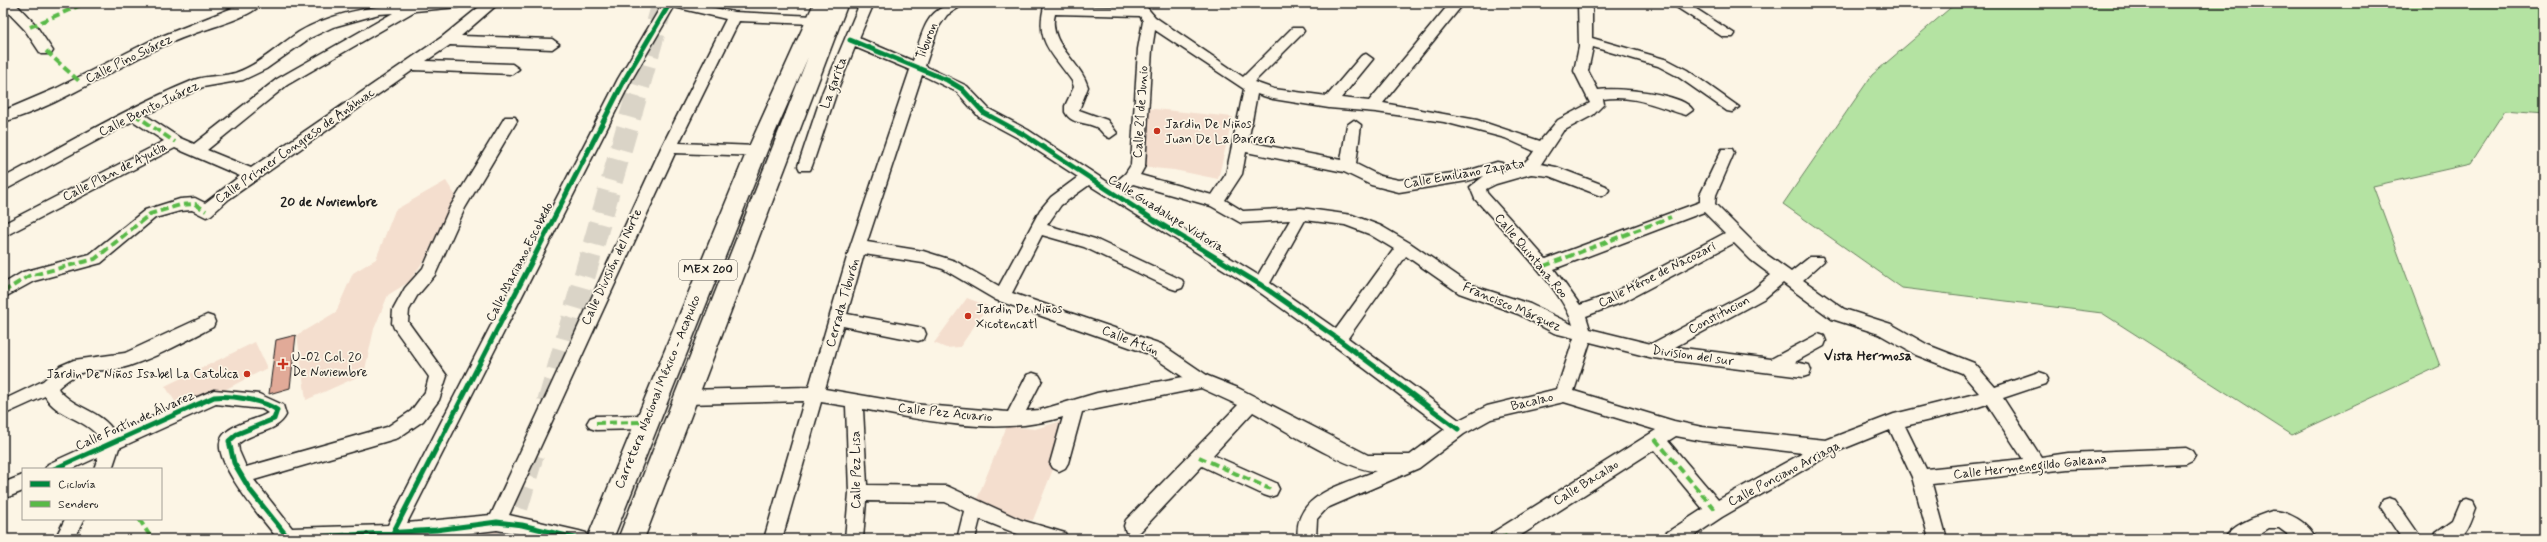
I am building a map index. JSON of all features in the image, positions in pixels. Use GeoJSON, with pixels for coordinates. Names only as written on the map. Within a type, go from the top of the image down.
{"type":"FeatureCollection","features":[{"type":"Feature","properties":{"kind":"main road","name":"Carretera Nacional México - Acapulco"},"geometry":{"type":"LineString","coordinates":[[631,539],[839,3]]}},
{"type":"Feature","properties":{"kind":"main road","name":"Carretera Nacional México - Acapulco"},"geometry":{"type":"LineString","coordinates":[[600,539],[645,422],[756,151],[818,12]]}},
{"type":"Feature","properties":{"kind":"street"},"geometry":{"type":"LineString","coordinates":[[6,3],[30,27],[46,51]]}},
{"type":"Feature","properties":{"kind":"street","name":"Calle Pino Suárez"},"geometry":{"type":"LineString","coordinates":[[3,117],[27,108],[157,43],[226,19],[255,3]]}},
{"type":"Feature","properties":{"kind":"street","name":"Calle Benito Juárez"},"geometry":{"type":"LineString","coordinates":[[3,185],[134,114],[200,83],[238,76],[261,66],[305,36],[328,24],[379,10],[458,3]]}},
{"type":"Feature","properties":{"kind":"street","name":"Calle Primer Congreso de Anáhuac"},"geometry":{"type":"LineString","coordinates":[[3,292],[29,276],[95,259],[150,214],[180,205],[195,204],[206,211],[252,175],[346,108],[413,65],[447,40],[492,3]]}},
{"type":"Feature","properties":{"kind":"street","name":"Calle Mariano Escobedo"},"geometry":{"type":"LineString","coordinates":[[393,533],[625,80],[670,3]]}},
{"type":"Feature","properties":{"kind":"street"},"geometry":{"type":"LineString","coordinates":[[676,3],[689,5],[703,11],[734,16],[818,12]]}},
{"type":"Feature","properties":{"kind":"street","name":"La garita"},"geometry":{"type":"LineString","coordinates":[[805,166],[850,40],[867,3]]}},
{"type":"Feature","properties":{"kind":"street","name":"Tiburon"},"geometry":{"type":"LineString","coordinates":[[917,68],[931,27],[936,18],[958,3]]}},
{"type":"Feature","properties":{"kind":"street"},"geometry":{"type":"LineString","coordinates":[[1371,108],[1457,3]]}},
{"type":"Feature","properties":{"kind":"street"},"geometry":{"type":"LineString","coordinates":[[1677,3],[1728,34]]}},
{"type":"Feature","properties":{"kind":"street"},"geometry":{"type":"LineString","coordinates":[[1580,6],[1586,41],[1586,53],[1581,69],[1584,80],[1596,94],[1597,104],[1590,112],[1568,120],[1557,128],[1542,148],[1532,165],[1601,190]]}},
{"type":"Feature","properties":{"kind":"street"},"geometry":{"type":"LineString","coordinates":[[196,150],[282,82],[414,7]]}},
{"type":"Feature","properties":{"kind":"street"},"geometry":{"type":"LineString","coordinates":[[1110,133],[1106,125],[1098,120],[1079,118],[1072,112],[1072,106],[1081,87],[1079,80],[1048,36],[1046,28],[1051,7],[1142,12],[1248,86],[1273,94],[1329,103],[1434,115],[1512,133],[1542,148]]}},
{"type":"Feature","properties":{"kind":"street","name":"Calle 21 de Junio"},"geometry":{"type":"LineString","coordinates":[[1112,193],[1130,178],[1138,166],[1140,154],[1145,49],[1142,12]]}},
{"type":"Feature","properties":{"kind":"street","name":"Calle División del Norte"},"geometry":{"type":"LineString","coordinates":[[497,522],[668,148],[734,16]]}},
{"type":"Feature","properties":{"kind":"street"},"geometry":{"type":"LineString","coordinates":[[1216,202],[1231,182],[1241,146],[1248,86],[1297,31]]}},
{"type":"Feature","properties":{"kind":"street"},"geometry":{"type":"LineString","coordinates":[[447,40],[552,44]]}},
{"type":"Feature","properties":{"kind":"street","name":"Calle Guadalupe Victoria"},"geometry":{"type":"LineString","coordinates":[[850,40],[952,83],[962,89],[984,113],[1023,134],[1088,178],[1261,285],[1338,339],[1458,430]]}},
{"type":"Feature","properties":{"kind":"street"},"geometry":{"type":"LineString","coordinates":[[1586,41],[1663,63],[1682,72],[1732,107]]}},
{"type":"Feature","properties":{"kind":"street"},"geometry":{"type":"LineString","coordinates":[[1329,103],[1366,59]]}},
{"type":"Feature","properties":{"kind":"street"},"geometry":{"type":"LineString","coordinates":[[413,65],[512,69]]}},
{"type":"Feature","properties":{"kind":"street","name":"Cerrada Tiburón"},"geometry":{"type":"LineString","coordinates":[[773,539],[858,247],[917,68]]}},
{"type":"Feature","properties":{"kind":"street"},"geometry":{"type":"LineString","coordinates":[[1596,94],[1630,92],[1647,95],[1686,110]]}},
{"type":"Feature","properties":{"kind":"street"},"geometry":{"type":"LineString","coordinates":[[134,114],[175,142]]}},
{"type":"Feature","properties":{"kind":"street"},"geometry":{"type":"LineString","coordinates":[[510,121],[458,207],[429,271],[410,292],[401,310],[400,323],[438,376],[433,395],[417,416],[392,434],[242,476],[286,535],[298,538],[393,533],[497,522],[522,525],[579,539]]}},
{"type":"Feature","properties":{"kind":"street"},"geometry":{"type":"LineString","coordinates":[[1348,167],[1354,125]]}},
{"type":"Feature","properties":{"kind":"street","name":"Calle Plan de Ayutla"},"geometry":{"type":"LineString","coordinates":[[3,231],[175,142],[252,175]]}},
{"type":"Feature","properties":{"kind":"street","name":"Calle Emiliano Zapata"},"geometry":{"type":"LineString","coordinates":[[1241,146],[1348,167],[1376,181],[1399,186],[1467,176],[1493,168],[1532,165]]}},
{"type":"Feature","properties":{"kind":"street"},"geometry":{"type":"LineString","coordinates":[[668,148],[756,151]]}},
{"type":"Feature","properties":{"kind":"street"},"geometry":{"type":"LineString","coordinates":[[1727,153],[1708,195],[1707,206],[1735,235],[1786,278],[1838,314],[1885,329],[1922,350],[1968,368],[1991,395],[2037,465]]}},
{"type":"Feature","properties":{"kind":"street","name":"Calle Emiliano Zapata"},"geometry":{"type":"LineString","coordinates":[[1478,187],[1484,182],[1532,165]]}},
{"type":"Feature","properties":{"kind":"street"},"geometry":{"type":"LineString","coordinates":[[1002,296],[1045,214],[1056,200],[1088,178]]}},
{"type":"Feature","properties":{"kind":"street","name":"Francisco Márquez"},"geometry":{"type":"LineString","coordinates":[[1130,178],[1216,202],[1241,217],[1301,214],[1347,219],[1375,230],[1404,247],[1465,289],[1524,309],[1560,328],[1584,335]]}},
{"type":"Feature","properties":{"kind":"street","name":"Calle Quintana Roo"},"geometry":{"type":"LineString","coordinates":[[1478,187],[1480,195],[1544,266],[1578,312],[1584,335]]}},
{"type":"Feature","properties":{"kind":"street"},"geometry":{"type":"LineString","coordinates":[[1544,266],[1671,217],[1707,206]]}},
{"type":"Feature","properties":{"kind":"street"},"geometry":{"type":"LineString","coordinates":[[1261,285],[1301,214]]}},
{"type":"Feature","properties":{"kind":"street"},"geometry":{"type":"LineString","coordinates":[[1038,228],[1089,244],[1176,284]]}},
{"type":"Feature","properties":{"kind":"street","name":"Calle Héroe de Nacozari"},"geometry":{"type":"LineString","coordinates":[[1578,312],[1617,298],[1735,235]]}},
{"type":"Feature","properties":{"kind":"street","name":"Calle Atún"},"geometry":{"type":"LineString","coordinates":[[858,247],[923,257],[949,265],[1002,296],[1155,349],[1202,381],[1251,403],[1368,464],[1413,463]]}},
{"type":"Feature","properties":{"kind":"street"},"geometry":{"type":"LineString","coordinates":[[1338,339],[1404,247]]}},
{"type":"Feature","properties":{"kind":"street","name":"Constitucion"},"geometry":{"type":"LineString","coordinates":[[1653,351],[1759,294],[1816,261]]}},
{"type":"Feature","properties":{"kind":"street"},"geometry":{"type":"LineString","coordinates":[[838,319],[918,334]]}},
{"type":"Feature","properties":{"kind":"street"},"geometry":{"type":"LineString","coordinates":[[3,408],[49,386],[66,371],[80,365],[126,360],[154,349],[206,322]]}},
{"type":"Feature","properties":{"kind":"street"},"geometry":{"type":"LineString","coordinates":[[1564,395],[1584,335]]}},
{"type":"Feature","properties":{"kind":"street","name":"Division del sur"},"geometry":{"type":"LineString","coordinates":[[1584,335],[1653,351],[1803,370]]}},
{"type":"Feature","properties":{"kind":"street"},"geometry":{"type":"LineString","coordinates":[[1773,366],[1818,341]]}},
{"type":"Feature","properties":{"kind":"street","name":"Calle Ponciano Arriaga"},"geometry":{"type":"LineString","coordinates":[[1673,539],[1716,511],[1828,448],[1894,421],[1963,405],[2039,379]]}},
{"type":"Feature","properties":{"kind":"street"},"geometry":{"type":"LineString","coordinates":[[1013,419],[1033,380]]}},
{"type":"Feature","properties":{"kind":"street","name":"Calle Pez Acuario"},"geometry":{"type":"LineString","coordinates":[[685,397],[816,394],[912,411],[966,417],[1013,419],[1040,417],[1097,400],[1202,381]]}},
{"type":"Feature","properties":{"kind":"street"},"geometry":{"type":"LineString","coordinates":[[49,386],[53,398],[67,409],[98,423],[112,443],[103,468]]}},
{"type":"Feature","properties":{"kind":"street","name":"Calle Fortín de Álvarez"},"geometry":{"type":"LineString","coordinates":[[56,468],[214,397],[226,395],[238,399],[262,402],[272,406],[278,415],[268,422],[236,434],[229,440],[228,448],[242,476]]}},
{"type":"Feature","properties":{"kind":"street","name":"Bacalao"},"geometry":{"type":"LineString","coordinates":[[1306,539],[1305,527],[1310,510],[1321,502],[1413,463],[1458,430],[1487,413],[1564,395],[1674,428],[1702,434],[1828,448]]}},
{"type":"Feature","properties":{"kind":"street","name":"Calle Pez Lisa"},"geometry":{"type":"LineString","coordinates":[[854,401],[858,493],[854,539]]}},
{"type":"Feature","properties":{"kind":"street"},"geometry":{"type":"LineString","coordinates":[[1133,526],[1251,403]]}},
{"type":"Feature","properties":{"kind":"street"},"geometry":{"type":"LineString","coordinates":[[1059,463],[1074,408]]}},
{"type":"Feature","properties":{"kind":"street"},"geometry":{"type":"LineString","coordinates":[[1894,421],[1921,477],[1938,539]]}},
{"type":"Feature","properties":{"kind":"street"},"geometry":{"type":"LineString","coordinates":[[596,423],[645,422]]}},
{"type":"Feature","properties":{"kind":"street","name":"Calle Bacalao"},"geometry":{"type":"LineString","coordinates":[[1503,537],[1674,428]]}},
{"type":"Feature","properties":{"kind":"street"},"geometry":{"type":"LineString","coordinates":[[1655,439],[1716,511]]}},
{"type":"Feature","properties":{"kind":"street","name":"Calle Hermenegildo Galeana"},"geometry":{"type":"LineString","coordinates":[[1921,477],[2068,461],[2186,456]]}},
{"type":"Feature","properties":{"kind":"street"},"geometry":{"type":"LineString","coordinates":[[1199,457],[1270,489]]}},
{"type":"Feature","properties":{"kind":"street"},"geometry":{"type":"LineString","coordinates":[[3,491],[22,483]]}},
{"type":"Feature","properties":{"kind":"street"},"geometry":{"type":"LineString","coordinates":[[858,493],[947,494],[1017,527],[1058,539]]}},
{"type":"Feature","properties":{"kind":"street"},"geometry":{"type":"LineString","coordinates":[[2389,506],[2413,539]]}},
{"type":"Feature","properties":{"kind":"street"},"geometry":{"type":"LineString","coordinates":[[966,539],[974,508]]}},
{"type":"Feature","properties":{"kind":"street"},"geometry":{"type":"LineString","coordinates":[[2443,539],[2460,526],[2467,508]]}},
{"type":"Feature","properties":{"kind":"street"},"geometry":{"type":"LineString","coordinates":[[2234,539],[2271,520],[2281,518],[2292,523],[2307,539]]}},
{"type":"Feature","properties":{"kind":"street"},"geometry":{"type":"LineString","coordinates":[[64,539],[74,520]]}},
{"type":"Feature","properties":{"kind":"shaded area"},"geometry":{"type":"Polygon","coordinates":[[[1145,108],[1233,117],[1218,179],[1174,170],[1142,167],[1145,108]]]}},
{"type":"Feature","properties":{"kind":"shaded area"},"geometry":{"type":"Polygon","coordinates":[[[446,181],[455,195],[425,259],[409,282],[388,295],[374,329],[364,374],[306,400],[297,335],[336,312],[353,273],[376,259],[395,210],[446,181]]]}},
{"type":"Feature","properties":{"kind":"shaded area","name":"Jardin De Niños Xicotencatl"},"geometry":{"type":"Polygon","coordinates":[[[967,298],[988,306],[960,347],[946,348],[934,343],[967,298]]]}},
{"type":"Feature","properties":{"kind":"shaded area"},"geometry":{"type":"Polygon","coordinates":[[[255,342],[267,368],[182,412],[165,386],[255,342]]]}},
{"type":"Feature","properties":{"kind":"shaded area"},"geometry":{"type":"Polygon","coordinates":[[[1068,419],[1059,454],[1033,520],[1010,519],[977,499],[1007,426],[1035,429],[1068,419]]]}},
{"type":"Feature","properties":{"kind":"shaded area"},"geometry":{"type":"Polygon","coordinates":[[[496,524],[566,539],[370,539],[496,524]]]}},
{"type":"Feature","properties":{"kind":"green space"},"geometry":{"type":"Polygon","coordinates":[[[1956,3],[2536,3],[2544,14],[2544,113],[2505,110],[2470,164],[2373,186],[2440,366],[2292,435],[2102,313],[1902,288],[1783,204],[1872,75],[1956,3]]]}},
{"type":"Feature","properties":{"kind":"building","name":"U-02 Col. 20 De Noviembre"},"geometry":{"type":"Polygon","coordinates":[[[296,335],[290,388],[269,394],[276,340],[296,335]]]}},
{"type":"Feature","properties":{"kind":"tunnel"},"geometry":{"type":"LineString","coordinates":[[548,403],[663,3]]}},
{"type":"Feature","properties":{"kind":"tunnel"},"geometry":{"type":"LineString","coordinates":[[508,539],[535,448]]}},
{"type":"Feature","properties":{"kind":"marked path"},"geometry":{"type":"LineString","coordinates":[[30,27],[85,3]]}},
{"type":"Feature","properties":{"kind":"marked path"},"geometry":{"type":"LineString","coordinates":[[46,51],[80,82]]}},
{"type":"Feature","properties":{"kind":"marked path"},"geometry":{"type":"LineString","coordinates":[[134,114],[175,142]]}},
{"type":"Feature","properties":{"kind":"marked path"},"geometry":{"type":"LineString","coordinates":[[3,292],[29,276],[95,259],[150,214],[180,205],[195,204],[206,211]]}},
{"type":"Feature","properties":{"kind":"marked path"},"geometry":{"type":"LineString","coordinates":[[1544,266],[1671,217]]}},
{"type":"Feature","properties":{"kind":"marked path"},"geometry":{"type":"LineString","coordinates":[[596,423],[645,422]]}},
{"type":"Feature","properties":{"kind":"marked path"},"geometry":{"type":"LineString","coordinates":[[1655,439],[1716,511]]}},
{"type":"Feature","properties":{"kind":"marked path"},"geometry":{"type":"LineString","coordinates":[[1199,457],[1270,489]]}},
{"type":"Feature","properties":{"kind":"marked path"},"geometry":{"type":"LineString","coordinates":[[140,520],[152,539]]}},
{"type":"Feature","properties":{"kind":"marked path"},"geometry":{"type":"LineString","coordinates":[[1504,534],[1507,539]]}},
{"type":"Feature","properties":{"kind":"cycle path"},"geometry":{"type":"LineString","coordinates":[[393,533],[625,79],[670,3]]}},
{"type":"Feature","properties":{"kind":"cycle path"},"geometry":{"type":"LineString","coordinates":[[850,40],[947,80],[962,89],[984,113],[1023,134],[1154,220],[1261,285],[1338,339],[1458,429]]}},
{"type":"Feature","properties":{"kind":"cycle path"},"geometry":{"type":"LineString","coordinates":[[56,468],[214,397],[224,396],[268,404],[277,410],[277,415],[274,419],[237,434],[229,441],[230,451],[234,463],[241,476],[250,490],[286,535],[298,538],[436,530],[497,522],[522,525],[579,539]]}},
{"type":"Feature","properties":{"kind":"place","name":"Jardin De Niños Juan De La Barrera"},"geometry":{"type":"Point","coordinates":[1157,131]}},
{"type":"Feature","properties":{"kind":"place","name":"Jardin De Niños Xicotencatl"},"geometry":{"type":"Point","coordinates":[968,316]}},
{"type":"Feature","properties":{"kind":"place","name":"U-02 Col. 20 De Noviembre"},"geometry":{"type":"Point","coordinates":[283,364]}},
{"type":"Feature","properties":{"kind":"place","name":"Jardin De Niños Isabel La Catolica"},"geometry":{"type":"Point","coordinates":[247,374]}},
{"type":"Feature","properties":{"kind":"district","name":"20 de Noviembre"},"geometry":{"type":"Point","coordinates":[329,202]}},
{"type":"Feature","properties":{"kind":"district","name":"Vista Hermosa"},"geometry":{"type":"Point","coordinates":[1868,356]}}]}
